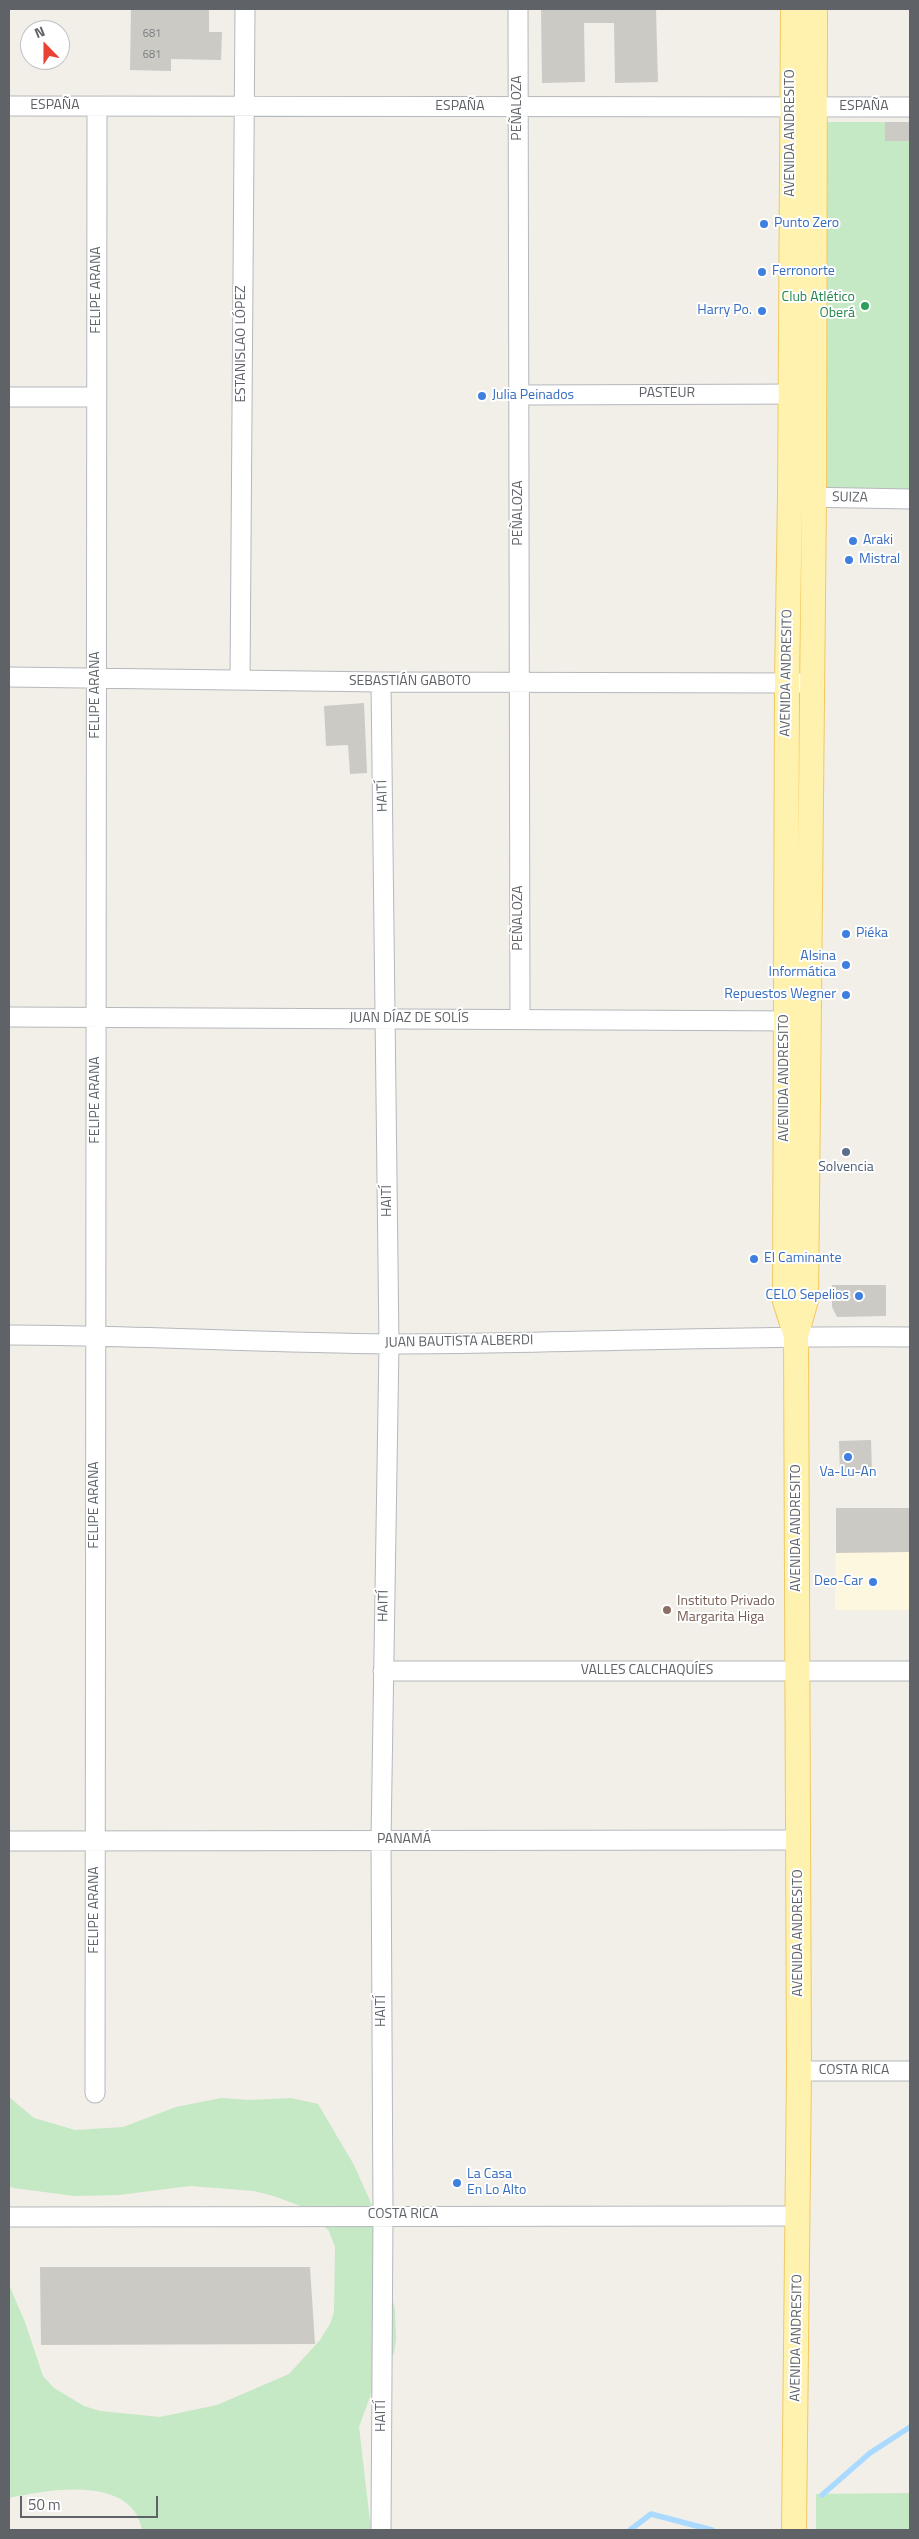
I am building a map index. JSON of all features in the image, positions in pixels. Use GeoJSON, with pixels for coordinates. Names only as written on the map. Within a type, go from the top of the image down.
{"type":"FeatureCollection","features":[{"type":"Feature","properties":{"kind":"main road","name":"AVENIDA ANDRESITO"},"geometry":{"type":"LineString","coordinates":[[793,9],[787,683],[785,1301],[796,1336]]}},
{"type":"Feature","properties":{"kind":"main road","name":"AVENIDA ANDRESITO"},"geometry":{"type":"LineString","coordinates":[[794,2530],[799,2072],[796,1336],[806,1300],[814,497],[814,107],[816,9]]}},
{"type":"Feature","properties":{"kind":"street","name":"ESTANISLAO LÓPEZ"},"geometry":{"type":"LineString","coordinates":[[240,680],[244,9]]}},
{"type":"Feature","properties":{"kind":"street","name":"PEÑALOZA"},"geometry":{"type":"LineString","coordinates":[[518,9],[520,1018]]}},
{"type":"Feature","properties":{"kind":"street","name":"ESPAÑA"},"geometry":{"type":"LineString","coordinates":[[9,106],[910,107]]}},
{"type":"Feature","properties":{"kind":"street","name":"FELIPE ARANA"},"geometry":{"type":"LineString","coordinates":[[94,2093],[97,106]]}},
{"type":"Feature","properties":{"kind":"street","name":"PASTEUR"},"geometry":{"type":"LineString","coordinates":[[519,394],[791,393],[814,395]]}},
{"type":"Feature","properties":{"kind":"street"},"geometry":{"type":"LineString","coordinates":[[9,397],[97,397]]}},
{"type":"Feature","properties":{"kind":"street","name":"SUIZA"},"geometry":{"type":"LineString","coordinates":[[790,496],[910,499]]}},
{"type":"Feature","properties":{"kind":"street","name":"SEBASTIÁN GABOTO"},"geometry":{"type":"LineString","coordinates":[[9,677],[381,682],[812,683]]}},
{"type":"Feature","properties":{"kind":"street","name":"HAITÍ"},"geometry":{"type":"LineString","coordinates":[[381,682],[389,1344],[381,1840],[383,2215],[381,2530]]}},
{"type":"Feature","properties":{"kind":"street","name":"JUAN DÍAZ DE SOLÍS"},"geometry":{"type":"LineString","coordinates":[[9,1017],[520,1018],[809,1022]]}},
{"type":"Feature","properties":{"kind":"street","name":"JUAN BAUTISTA ALBERDI"},"geometry":{"type":"LineString","coordinates":[[9,1335],[96,1335],[389,1344],[796,1336],[910,1338]]}},
{"type":"Feature","properties":{"kind":"street","name":"VALLES CALCHAQUÍES"},"geometry":{"type":"LineString","coordinates":[[383,1671],[910,1671]]}},
{"type":"Feature","properties":{"kind":"street","name":"PANAMÁ"},"geometry":{"type":"LineString","coordinates":[[9,1840],[799,1840]]}},
{"type":"Feature","properties":{"kind":"street","name":"COSTA RICA"},"geometry":{"type":"LineString","coordinates":[[799,2072],[910,2071]]}},
{"type":"Feature","properties":{"kind":"street","name":"COSTA RICA"},"geometry":{"type":"LineString","coordinates":[[9,2217],[383,2215],[798,2216]]}},
{"type":"Feature","properties":{"kind":"shaded area","name":"Deo-Car"},"geometry":{"type":"Polygon","coordinates":[[[836,1508],[910,1508],[910,1610],[835,1610],[836,1508]]]}},
{"type":"Feature","properties":{"kind":"green space","name":"Club Atlético Oberá"},"geometry":{"type":"Polygon","coordinates":[[[821,122],[910,122],[910,491],[819,491],[821,122]]]}},
{"type":"Feature","properties":{"kind":"green space"},"geometry":{"type":"Polygon","coordinates":[[[9,2097],[34,2118],[75,2130],[123,2127],[176,2107],[221,2098],[249,2100],[291,2098],[318,2104],[354,2165],[371,2203],[383,2248],[395,2310],[396,2340],[394,2353],[371,2394],[359,2427],[371,2530],[142,2530],[135,2512],[122,2500],[106,2493],[86,2490],[65,2490],[9,2498],[9,2285],[25,2322],[43,2376],[54,2388],[84,2406],[100,2411],[160,2417],[217,2405],[289,2374],[320,2340],[330,2324],[334,2312],[335,2247],[329,2231],[303,2207],[254,2191],[190,2186],[119,2195],[75,2196],[13,2188],[9,2186],[9,2097]]]}},
{"type":"Feature","properties":{"kind":"green space"},"geometry":{"type":"Polygon","coordinates":[[[910,2493],[910,2530],[816,2530],[816,2494],[910,2493]]]}},
{"type":"Feature","properties":{"kind":"building"},"geometry":{"type":"Polygon","coordinates":[[[131,9],[209,9],[209,32],[222,32],[221,60],[171,59],[171,71],[130,70],[131,9]]]}},
{"type":"Feature","properties":{"kind":"building"},"geometry":{"type":"Polygon","coordinates":[[[541,9],[656,9],[658,82],[615,83],[614,23],[584,23],[585,82],[542,83],[541,9]]]}},
{"type":"Feature","properties":{"kind":"building"},"geometry":{"type":"Polygon","coordinates":[[[885,122],[910,122],[910,141],[885,141],[885,122]]]}},
{"type":"Feature","properties":{"kind":"building"},"geometry":{"type":"Polygon","coordinates":[[[364,703],[367,773],[350,774],[348,745],[326,746],[324,706],[364,703]]]}},
{"type":"Feature","properties":{"kind":"building","name":"CELO Sepelios"},"geometry":{"type":"Polygon","coordinates":[[[832,1285],[886,1285],[886,1316],[837,1317],[832,1307],[832,1285]]]}},
{"type":"Feature","properties":{"kind":"building"},"geometry":{"type":"Polygon","coordinates":[[[871,1440],[872,1473],[840,1474],[839,1441],[871,1440]]]}},
{"type":"Feature","properties":{"kind":"building"},"geometry":{"type":"Polygon","coordinates":[[[836,1508],[910,1508],[910,1552],[836,1553],[836,1508]]]}},
{"type":"Feature","properties":{"kind":"building"},"geometry":{"type":"Polygon","coordinates":[[[40,2267],[310,2267],[315,2344],[41,2345],[40,2267]]]}},
{"type":"Feature","properties":{"kind":"waterway"},"geometry":{"type":"LineString","coordinates":[[822,2495],[870,2453],[910,2427]]}},
{"type":"Feature","properties":{"kind":"waterway"},"geometry":{"type":"LineString","coordinates":[[630,2530],[651,2514],[712,2530]]}},
{"type":"Feature","properties":{"kind":"place","name":"Punto Zero"},"geometry":{"type":"Point","coordinates":[764,224]}},
{"type":"Feature","properties":{"kind":"place","name":"Ferronorte"},"geometry":{"type":"Point","coordinates":[762,272]}},
{"type":"Feature","properties":{"kind":"place","name":"Club Atlético Oberá"},"geometry":{"type":"Point","coordinates":[865,306]}},
{"type":"Feature","properties":{"kind":"place","name":"Harry Po."},"geometry":{"type":"Point","coordinates":[762,311]}},
{"type":"Feature","properties":{"kind":"place","name":"Julia Peinados"},"geometry":{"type":"Point","coordinates":[482,396]}},
{"type":"Feature","properties":{"kind":"place","name":"Araki"},"geometry":{"type":"Point","coordinates":[853,541]}},
{"type":"Feature","properties":{"kind":"place","name":"Mistral"},"geometry":{"type":"Point","coordinates":[849,560]}},
{"type":"Feature","properties":{"kind":"place","name":"Piéka"},"geometry":{"type":"Point","coordinates":[846,934]}},
{"type":"Feature","properties":{"kind":"place","name":"Alsina Informática"},"geometry":{"type":"Point","coordinates":[846,965]}},
{"type":"Feature","properties":{"kind":"place","name":"Repuestos Wegner"},"geometry":{"type":"Point","coordinates":[846,995]}},
{"type":"Feature","properties":{"kind":"place","name":"Solvencia"},"geometry":{"type":"Point","coordinates":[846,1152]}},
{"type":"Feature","properties":{"kind":"place","name":"El Caminante"},"geometry":{"type":"Point","coordinates":[754,1259]}},
{"type":"Feature","properties":{"kind":"place","name":"CELO Sepelios"},"geometry":{"type":"Point","coordinates":[859,1296]}},
{"type":"Feature","properties":{"kind":"place","name":"Va-Lu-An"},"geometry":{"type":"Point","coordinates":[848,1457]}},
{"type":"Feature","properties":{"kind":"place","name":"Deo-Car"},"geometry":{"type":"Point","coordinates":[873,1582]}},
{"type":"Feature","properties":{"kind":"place","name":"Instituto Privado Margarita Higa"},"geometry":{"type":"Point","coordinates":[667,1610]}},
{"type":"Feature","properties":{"kind":"place","name":"La Casa En Lo Alto"},"geometry":{"type":"Point","coordinates":[457,2183]}}]}
